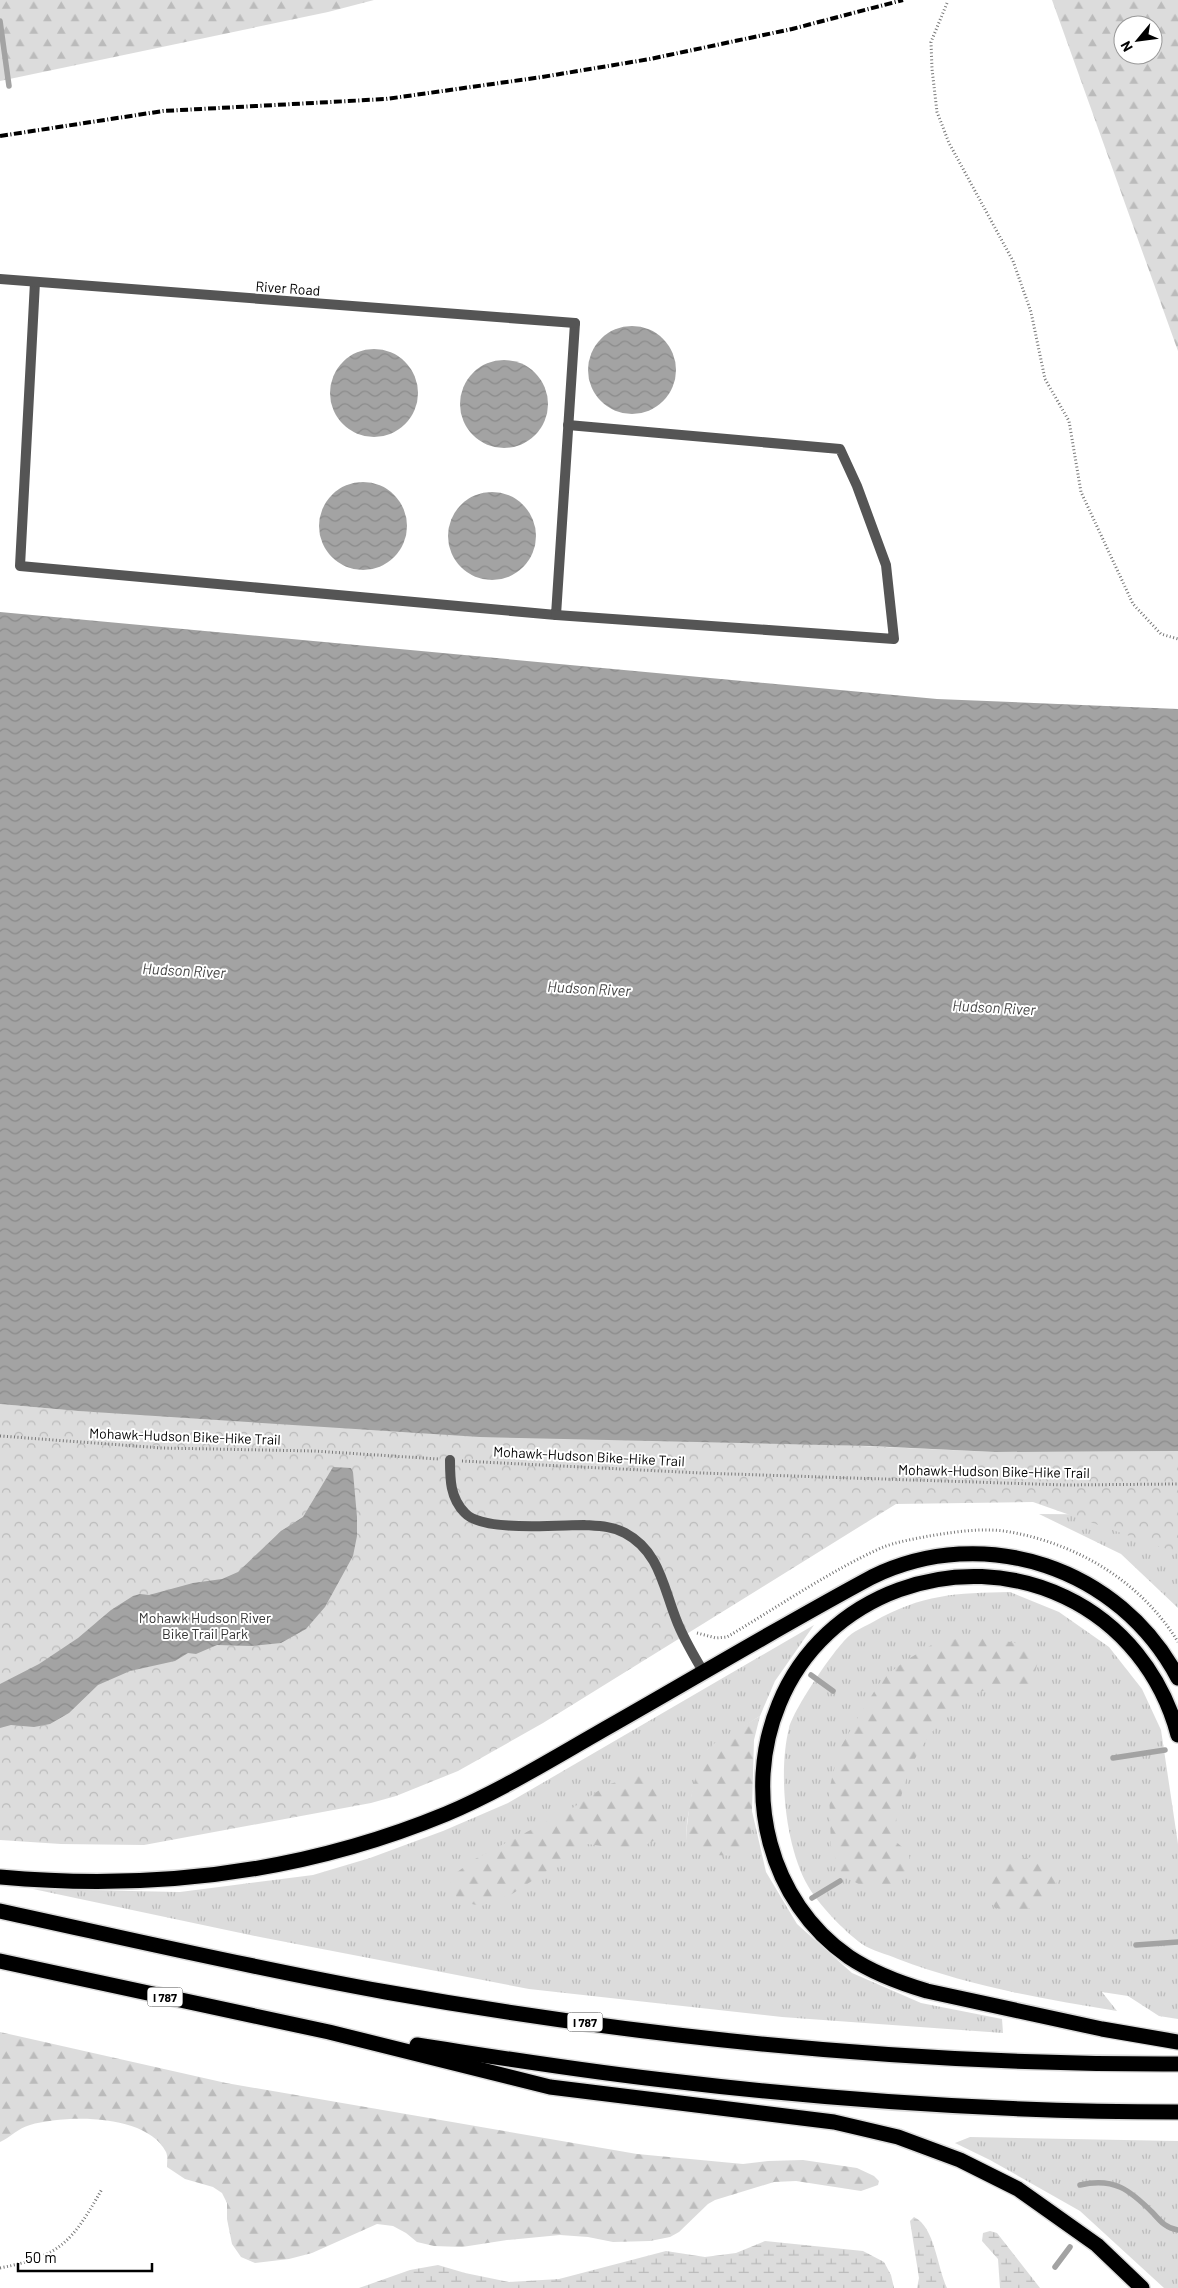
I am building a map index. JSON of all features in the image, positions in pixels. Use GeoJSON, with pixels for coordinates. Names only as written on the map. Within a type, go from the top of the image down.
{"type":"FeatureCollection","features":[{"type":"Feature","properties":{"kind":"highway"},"geometry":{"type":"LineString","coordinates":[[0,1877],[95,1882],[168,1880],[273,1867],[344,1850],[412,1827],[483,1797],[885,1571],[924,1559],[967,1554],[998,1555],[1043,1564],[1071,1575],[1120,1605],[1143,1628],[1163,1653],[1178,1678]]}},
{"type":"Feature","properties":{"kind":"highway"},"geometry":{"type":"LineString","coordinates":[[1178,1735],[1164,1696],[1146,1665],[1126,1640],[1095,1614],[1059,1594],[1022,1581],[971,1575],[942,1578],[905,1586],[881,1597],[848,1616],[814,1649],[793,1676],[774,1715],[764,1757],[763,1791],[769,1840],[778,1869],[791,1894],[808,1919],[828,1940],[863,1965],[901,1984],[927,1991],[1102,2029],[1178,2042]]}},
{"type":"Feature","properties":{"kind":"highway","name":"I 787"},"geometry":{"type":"LineString","coordinates":[[0,1911],[311,1978],[483,2008],[610,2025],[773,2044],[869,2052],[1065,2062],[1178,2064]]}},
{"type":"Feature","properties":{"kind":"highway","name":"I 787"},"geometry":{"type":"LineString","coordinates":[[0,1961],[329,2032],[576,2069],[769,2092],[964,2106],[1178,2112]]}},
{"type":"Feature","properties":{"kind":"highway"},"geometry":{"type":"LineString","coordinates":[[329,2032],[550,2088],[834,2122],[898,2137],[960,2160],[1018,2188],[1097,2245],[1142,2288]]}},
{"type":"Feature","properties":{"kind":"street","name":"River Road"},"geometry":{"type":"LineString","coordinates":[[0,279],[575,323],[568,425]]}},
{"type":"Feature","properties":{"kind":"street"},"geometry":{"type":"LineString","coordinates":[[35,282],[20,566],[556,615],[894,639],[886,565],[857,486],[840,449],[568,425],[556,615]]}},
{"type":"Feature","properties":{"kind":"street"},"geometry":{"type":"LineString","coordinates":[[450,1460],[450,1483],[454,1498],[465,1514],[476,1521],[505,1525],[607,1526],[625,1533],[642,1546],[660,1570],[681,1631],[704,1673]]}},
{"type":"Feature","properties":{"kind":"path"},"geometry":{"type":"LineString","coordinates":[[947,3],[931,42],[937,112],[950,143],[1013,261],[1031,312],[1045,379],[1069,421],[1081,492],[1133,604],[1160,634],[1178,639]]}},
{"type":"Feature","properties":{"kind":"path","name":"Mohawk-Hudson Bike-Hike Trail"},"geometry":{"type":"LineString","coordinates":[[0,1436],[162,1448],[314,1451],[551,1467],[720,1474],[1065,1485],[1178,1484]]}},
{"type":"Feature","properties":{"kind":"path"},"geometry":{"type":"LineString","coordinates":[[0,2268],[33,2261],[52,2252],[85,2219],[102,2189]]}},
{"type":"Feature","properties":{"kind":"green space"},"geometry":{"type":"Polygon","coordinates":[[[0,0],[374,0],[328,12],[0,81],[0,0]]]}},
{"type":"Feature","properties":{"kind":"green space"},"geometry":{"type":"Polygon","coordinates":[[[1052,0],[1178,0],[1178,351],[1052,0]]]}},
{"type":"Feature","properties":{"kind":"green space","name":"Mohawk Hudson River Bike Trail Park"},"geometry":{"type":"Polygon","coordinates":[[[0,1404],[78,1411],[995,1452],[1178,1451],[1178,1553],[1033,1502],[896,1504],[543,1723],[458,1771],[396,1796],[371,1803],[144,1845],[61,1844],[0,1840],[0,1404]]]}},
{"type":"Feature","properties":{"kind":"green space"},"geometry":{"type":"Polygon","coordinates":[[[1039,1514],[1178,1515],[1178,1608],[1121,1554],[1039,1514]]]}},
{"type":"Feature","properties":{"kind":"green space"},"geometry":{"type":"Polygon","coordinates":[[[1010,1592],[1059,1612],[1109,1647],[1142,1689],[1161,1730],[1178,1844],[1178,2019],[1159,2016],[1128,1996],[1102,1992],[1117,2011],[1062,2002],[1006,1991],[952,1977],[875,1951],[855,1939],[832,1917],[808,1886],[800,1870],[789,1830],[786,1808],[784,1766],[786,1746],[789,1728],[798,1707],[834,1653],[855,1632],[891,1613],[924,1600],[973,1593],[1010,1592]]]}},
{"type":"Feature","properties":{"kind":"green space"},"geometry":{"type":"Polygon","coordinates":[[[814,1625],[775,1681],[760,1716],[708,1749],[692,1794],[686,1841],[750,1845],[751,1807],[766,1872],[797,1924],[852,1973],[921,2003],[1002,2019],[1003,2033],[782,2017],[529,1989],[260,1937],[33,1889],[180,1892],[313,1875],[370,1858],[443,1831],[508,1803],[814,1625]]]}},
{"type":"Feature","properties":{"kind":"green space"},"geometry":{"type":"Polygon","coordinates":[[[984,1636],[1019,1644],[1038,1661],[1032,1684],[998,1688],[973,1694],[962,1699],[934,1730],[923,1744],[908,1774],[896,1822],[894,1840],[908,1852],[913,1870],[893,1884],[864,1887],[842,1875],[831,1846],[829,1790],[839,1750],[883,1678],[905,1661],[938,1641],[984,1636]]]}},
{"type":"Feature","properties":{"kind":"green space"},"geometry":{"type":"Polygon","coordinates":[[[760,1716],[754,1740],[751,1845],[738,1856],[714,1855],[686,1841],[689,1807],[694,1781],[702,1759],[711,1746],[760,1716]]]}},
{"type":"Feature","properties":{"kind":"green space"},"geometry":{"type":"Polygon","coordinates":[[[644,1773],[663,1782],[657,1839],[634,1851],[588,1844],[512,1894],[481,1906],[458,1901],[449,1878],[475,1859],[571,1809],[607,1785],[644,1773]]]}},
{"type":"Feature","properties":{"kind":"green space"},"geometry":{"type":"Polygon","coordinates":[[[1044,1856],[1059,1871],[1054,1897],[1033,1908],[1012,1910],[995,1908],[984,1890],[994,1867],[1025,1858],[1044,1856]]]}},
{"type":"Feature","properties":{"kind":"green space"},"geometry":{"type":"Polygon","coordinates":[[[0,2032],[226,2083],[637,2154],[743,2164],[803,2160],[857,2168],[874,2176],[879,2181],[878,2185],[861,2191],[796,2181],[774,2182],[715,2200],[708,2204],[679,2232],[670,2237],[650,2241],[613,2242],[588,2237],[560,2235],[462,2247],[434,2246],[417,2242],[393,2226],[377,2224],[312,2253],[289,2259],[255,2263],[241,2257],[232,2244],[227,2219],[227,2203],[222,2193],[213,2187],[185,2179],[167,2167],[166,2152],[156,2139],[141,2130],[104,2120],[63,2120],[26,2126],[0,2142],[0,2032]]]}},
{"type":"Feature","properties":{"kind":"green space"},"geometry":{"type":"Polygon","coordinates":[[[970,2137],[1178,2141],[1178,2288],[1164,2288],[1080,2211],[990,2160],[955,2143],[970,2137]]]}},
{"type":"Feature","properties":{"kind":"green space"},"geometry":{"type":"Polygon","coordinates":[[[914,2217],[927,2229],[947,2288],[917,2288],[919,2278],[910,2221],[914,2217]]]}},
{"type":"Feature","properties":{"kind":"green space"},"geometry":{"type":"Polygon","coordinates":[[[990,2231],[997,2233],[1040,2288],[1000,2288],[998,2259],[982,2241],[983,2233],[990,2231]]]}},
{"type":"Feature","properties":{"kind":"green space"},"geometry":{"type":"Polygon","coordinates":[[[765,2241],[863,2251],[884,2262],[891,2275],[894,2288],[359,2288],[410,2270],[438,2265],[509,2282],[559,2279],[666,2251],[705,2257],[736,2253],[765,2241]]]}},
{"type":"Feature","properties":{"kind":"water"},"geometry":{"type":"Polygon","coordinates":[[[632,326],[649,330],[663,339],[672,353],[676,370],[672,387],[663,401],[649,410],[632,414],[615,410],[601,401],[592,387],[588,370],[592,353],[601,339],[615,330],[632,326]]]}},
{"type":"Feature","properties":{"kind":"water"},"geometry":{"type":"Polygon","coordinates":[[[374,349],[391,353],[405,362],[414,376],[418,393],[414,410],[405,424],[391,433],[374,437],[357,433],[343,424],[334,410],[330,393],[334,376],[343,362],[357,353],[374,349]]]}},
{"type":"Feature","properties":{"kind":"water"},"geometry":{"type":"Polygon","coordinates":[[[504,360],[521,364],[535,373],[544,387],[548,404],[544,421],[535,435],[521,444],[504,448],[487,444],[473,435],[464,421],[460,404],[464,387],[473,373],[487,364],[504,360]]]}},
{"type":"Feature","properties":{"kind":"water"},"geometry":{"type":"Polygon","coordinates":[[[363,482],[380,486],[394,495],[403,509],[407,526],[403,543],[394,557],[380,566],[363,570],[346,566],[332,557],[323,543],[319,526],[323,509],[332,495],[346,486],[363,482]]]}},
{"type":"Feature","properties":{"kind":"water"},"geometry":{"type":"Polygon","coordinates":[[[492,492],[509,496],[523,505],[532,519],[536,536],[532,553],[523,567],[509,576],[492,580],[475,576],[461,567],[452,553],[448,536],[452,519],[461,505],[475,496],[492,492]]]}},
{"type":"Feature","properties":{"kind":"water","name":"Hudson River"},"geometry":{"type":"Polygon","coordinates":[[[0,612],[937,699],[1178,709],[1178,1451],[995,1452],[869,1446],[480,1437],[78,1411],[0,1404],[0,612]]]}},
{"type":"Feature","properties":{"kind":"water"},"geometry":{"type":"Polygon","coordinates":[[[333,1467],[351,1468],[353,1472],[357,1536],[353,1556],[325,1607],[306,1629],[281,1643],[251,1646],[217,1645],[196,1654],[188,1653],[175,1661],[130,1671],[98,1685],[69,1713],[50,1724],[34,1727],[11,1725],[0,1728],[0,1684],[39,1664],[78,1638],[111,1610],[133,1596],[140,1594],[149,1595],[193,1583],[222,1579],[238,1572],[281,1531],[303,1517],[333,1467]]]}},
{"type":"Feature","properties":{"kind":"waterway"},"geometry":{"type":"LineString","coordinates":[[0,21],[9,86]]}},
{"type":"Feature","properties":{"kind":"waterway"},"geometry":{"type":"LineString","coordinates":[[811,1675],[833,1691]]}},
{"type":"Feature","properties":{"kind":"waterway"},"geometry":{"type":"LineString","coordinates":[[1113,1758],[1165,1750]]}},
{"type":"Feature","properties":{"kind":"waterway"},"geometry":{"type":"LineString","coordinates":[[812,1898],[840,1881]]}},
{"type":"Feature","properties":{"kind":"waterway"},"geometry":{"type":"LineString","coordinates":[[1136,1945],[1178,1942]]}},
{"type":"Feature","properties":{"kind":"waterway"},"geometry":{"type":"LineString","coordinates":[[1080,2185],[1103,2183],[1121,2187],[1137,2198],[1164,2224],[1178,2230]]}},
{"type":"Feature","properties":{"kind":"waterway"},"geometry":{"type":"LineString","coordinates":[[1055,2267],[1070,2247]]}},
{"type":"Feature","properties":{"kind":"railway"},"geometry":{"type":"LineString","coordinates":[[0,136],[163,111],[386,99],[542,77],[650,59],[792,29],[903,0]]}}]}
